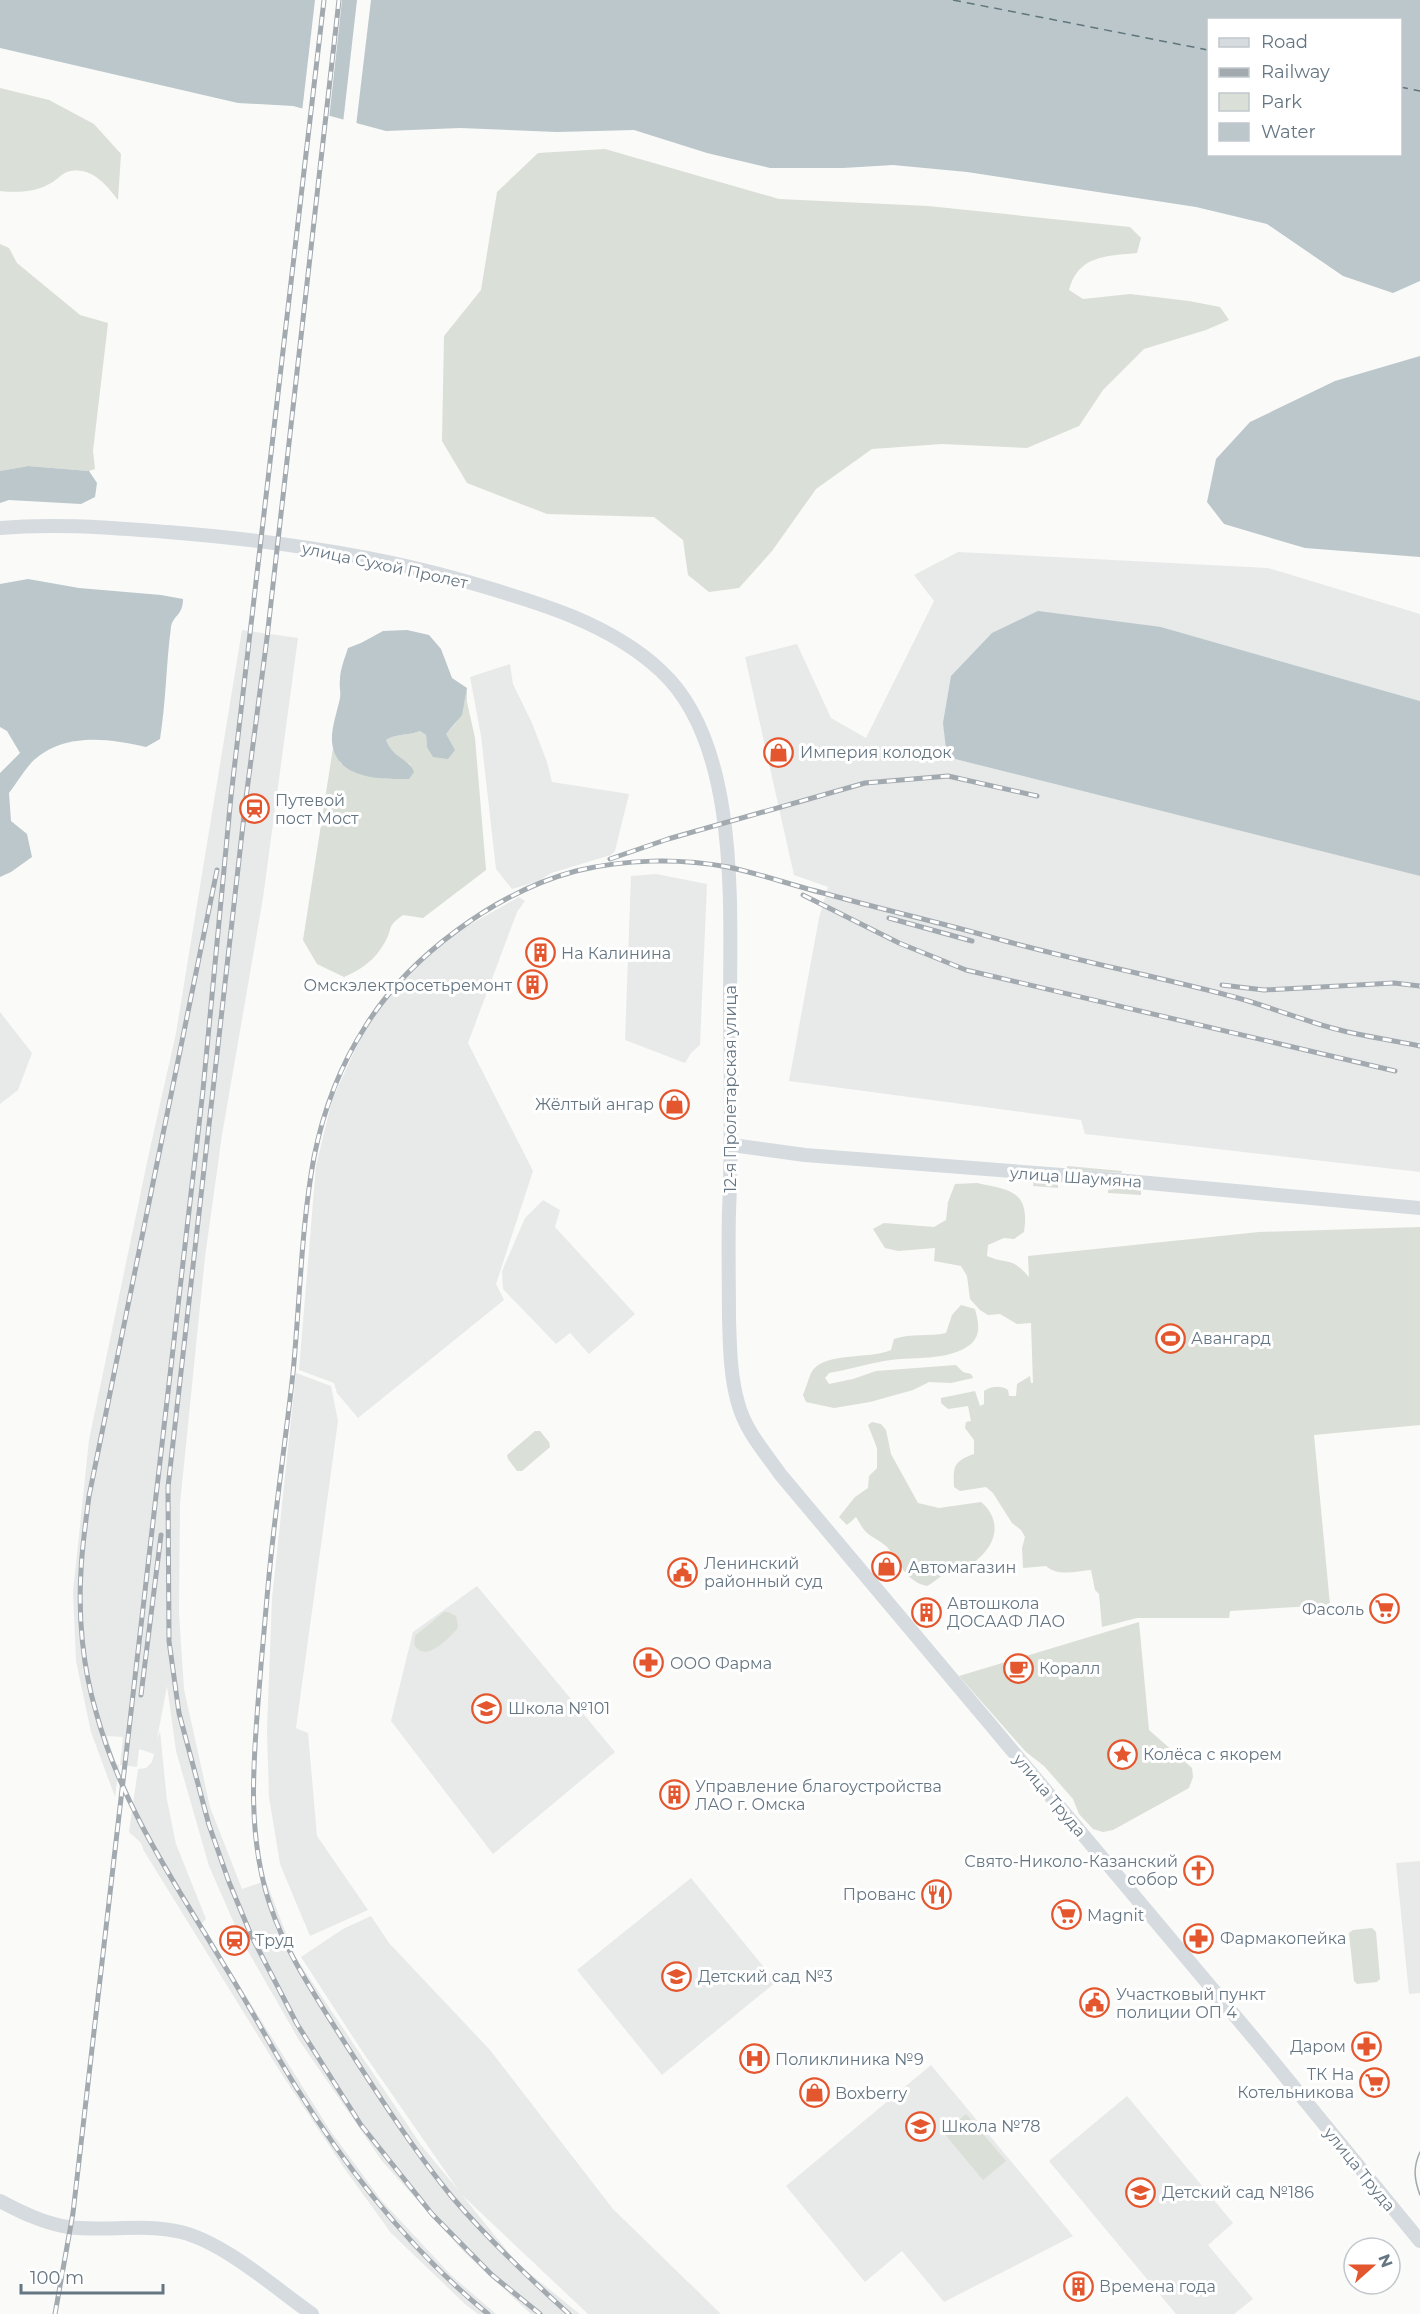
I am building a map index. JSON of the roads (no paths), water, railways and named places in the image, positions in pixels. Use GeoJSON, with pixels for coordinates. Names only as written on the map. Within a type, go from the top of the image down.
{"type":"FeatureCollection","features":[{"type":"Feature","properties":{"kind":"main road","name":"улица Сухой Пролет"},"geometry":{"type":"LineString","coordinates":[[0,528],[75,526],[247,538],[336,552],[431,572],[521,597],[593,627],[649,660],[663,672],[686,700],[696,716],[707,745]]}},
{"type":"Feature","properties":{"kind":"main road","name":"12-я Пролетарская улица"},"geometry":{"type":"LineString","coordinates":[[707,745],[720,795],[727,845],[732,1145],[728,1260],[730,1360],[738,1406],[750,1432]]}},
{"type":"Feature","properties":{"kind":"main road","name":"улица Шаумяна"},"geometry":{"type":"LineString","coordinates":[[732,1145],[805,1155],[1062,1175],[1420,1208]]}},
{"type":"Feature","properties":{"kind":"main road","name":"улица Труда"},"geometry":{"type":"LineString","coordinates":[[750,1432],[803,1502],[1257,2042],[1420,2241]]}},
{"type":"Feature","properties":{"kind":"main road"},"geometry":{"type":"LineString","coordinates":[[0,2201],[45,2221],[85,2228],[158,2228],[200,2238],[238,2260],[312,2314]]}},
{"type":"Feature","properties":{"kind":"water"},"geometry":{"type":"Polygon","coordinates":[[[0,0],[1420,0],[1420,281],[1393,293],[1343,276],[1267,224],[1196,207],[967,172],[893,165],[770,168],[707,153],[634,130],[557,132],[460,128],[386,131],[293,106],[238,103],[0,48],[0,0]]]}},
{"type":"Feature","properties":{"kind":"water"},"geometry":{"type":"Polygon","coordinates":[[[1420,356],[1420,557],[1305,548],[1224,524],[1207,502],[1216,459],[1250,422],[1335,381],[1420,356]]]}},
{"type":"Feature","properties":{"kind":"water"},"geometry":{"type":"Polygon","coordinates":[[[28,466],[89,471],[97,483],[95,497],[81,504],[9,500],[0,503],[0,471],[28,466]]]}},
{"type":"Feature","properties":{"kind":"water"},"geometry":{"type":"Polygon","coordinates":[[[28,579],[79,588],[161,595],[183,599],[183,605],[171,627],[160,739],[146,747],[101,740],[71,742],[43,753],[31,763],[9,793],[11,821],[27,834],[32,857],[0,877],[0,773],[20,753],[7,731],[0,727],[0,584],[28,579]]]}},
{"type":"Feature","properties":{"kind":"water"},"geometry":{"type":"Polygon","coordinates":[[[1038,611],[1161,627],[1420,701],[1420,876],[947,757],[943,723],[951,676],[992,633],[1038,611]]]}},
{"type":"Feature","properties":{"kind":"water"},"geometry":{"type":"Polygon","coordinates":[[[407,630],[429,635],[441,649],[452,678],[467,688],[462,715],[446,734],[455,750],[448,759],[433,757],[427,747],[426,735],[420,731],[394,736],[386,740],[389,747],[408,763],[414,772],[409,779],[364,776],[354,772],[337,759],[333,748],[333,730],[340,698],[340,676],[343,664],[348,648],[383,631],[407,630]]]}},
{"type":"Feature","properties":{"kind":"tram line"},"geometry":{"type":"LineString","coordinates":[[1420,2152],[1415,2173],[1420,2195]]}},
{"type":"Feature","properties":{"kind":"railway"},"geometry":{"type":"LineString","coordinates":[[55,2314],[73,2213],[203,1090],[231,796],[324,0]]}},
{"type":"Feature","properties":{"kind":"railway"},"geometry":{"type":"LineString","coordinates":[[339,0],[168,1487],[169,1641],[179,1713],[209,1825],[251,1935],[297,2024],[361,2125],[432,2214],[492,2275],[540,2314]]}},
{"type":"Feature","properties":{"kind":"railway"},"geometry":{"type":"LineString","coordinates":[[610,859],[668,839],[865,783],[948,776],[1037,796]]}},
{"type":"Feature","properties":{"kind":"railway"},"geometry":{"type":"LineString","coordinates":[[569,2314],[466,2213],[437,2178],[392,2115],[299,1969],[270,1905],[257,1846],[254,1816],[256,1726],[271,1554],[293,1373],[303,1238],[310,1184],[314,1157],[328,1106],[340,1073],[365,1027],[383,1001],[430,952],[485,911],[515,894],[576,871],[614,864],[671,861],[728,867],[1016,944],[1237,998],[1332,1028],[1420,1046]]}},
{"type":"Feature","properties":{"kind":"railway"},"geometry":{"type":"LineString","coordinates":[[217,870],[89,1496],[80,1588],[82,1642],[88,1678],[107,1746],[151,1843],[296,2087],[359,2179],[407,2237],[460,2290],[488,2314]]}},
{"type":"Feature","properties":{"kind":"railway"},"geometry":{"type":"LineString","coordinates":[[803,895],[899,943],[966,970],[1395,1071]]}},
{"type":"Feature","properties":{"kind":"railway"},"geometry":{"type":"LineString","coordinates":[[889,918],[972,941]]}},
{"type":"Feature","properties":{"kind":"railway"},"geometry":{"type":"LineString","coordinates":[[1222,985],[1264,990],[1394,983],[1420,986]]}},
{"type":"Feature","properties":{"kind":"railway"},"geometry":{"type":"LineString","coordinates":[[141,1695],[161,1535]]}},
{"type":"Feature","properties":{"kind":"place","name":"Империя колодок"},"geometry":{"type":"Point","coordinates":[779,752]}},
{"type":"Feature","properties":{"kind":"place","name":"Путевой пост Мост"},"geometry":{"type":"Point","coordinates":[254,809]}},
{"type":"Feature","properties":{"kind":"place","name":"На Калинина"},"geometry":{"type":"Point","coordinates":[540,953]}},
{"type":"Feature","properties":{"kind":"place","name":"Омскэлектросетьремонт"},"geometry":{"type":"Point","coordinates":[533,985]}},
{"type":"Feature","properties":{"kind":"place","name":"Жёлтый ангар"},"geometry":{"type":"Point","coordinates":[675,1104]}},
{"type":"Feature","properties":{"kind":"place","name":"Авангард"},"geometry":{"type":"Point","coordinates":[1170,1338]}},
{"type":"Feature","properties":{"kind":"place","name":"Автомагазин"},"geometry":{"type":"Point","coordinates":[887,1567]}},
{"type":"Feature","properties":{"kind":"place","name":"Ленинский районный суд"},"geometry":{"type":"Point","coordinates":[683,1572]}},
{"type":"Feature","properties":{"kind":"place","name":"Фасоль"},"geometry":{"type":"Point","coordinates":[1385,1609]}},
{"type":"Feature","properties":{"kind":"place","name":"Автошкола ДОСААФ ЛАО"},"geometry":{"type":"Point","coordinates":[926,1612]}},
{"type":"Feature","properties":{"kind":"place","name":"ООО Фарма"},"geometry":{"type":"Point","coordinates":[649,1663]}},
{"type":"Feature","properties":{"kind":"place","name":"Коралл"},"geometry":{"type":"Point","coordinates":[1018,1668]}},
{"type":"Feature","properties":{"kind":"place","name":"Школа №101"},"geometry":{"type":"Point","coordinates":[487,1708]}},
{"type":"Feature","properties":{"kind":"place","name":"Колёса с якорем"},"geometry":{"type":"Point","coordinates":[1122,1754]}},
{"type":"Feature","properties":{"kind":"place","name":"Управление благоустройства ЛАО г. Омска"},"geometry":{"type":"Point","coordinates":[674,1795]}},
{"type":"Feature","properties":{"kind":"place","name":"Свято-Николо-Казанский собор"},"geometry":{"type":"Point","coordinates":[1199,1870]}},
{"type":"Feature","properties":{"kind":"place","name":"Прованс"},"geometry":{"type":"Point","coordinates":[937,1894]}},
{"type":"Feature","properties":{"kind":"place","name":"Magnit"},"geometry":{"type":"Point","coordinates":[1066,1915]}},
{"type":"Feature","properties":{"kind":"place","name":"Фармакопейка"},"geometry":{"type":"Point","coordinates":[1199,1938]}},
{"type":"Feature","properties":{"kind":"place","name":"Труд"},"geometry":{"type":"Point","coordinates":[234,1940]}},
{"type":"Feature","properties":{"kind":"place","name":"Детский сад №3"},"geometry":{"type":"Point","coordinates":[677,1976]}},
{"type":"Feature","properties":{"kind":"place","name":"Участковый пункт полиции ОП 4"},"geometry":{"type":"Point","coordinates":[1095,2003]}},
{"type":"Feature","properties":{"kind":"place","name":"Даром"},"geometry":{"type":"Point","coordinates":[1367,2046]}},
{"type":"Feature","properties":{"kind":"place","name":"Поликлиника №9"},"geometry":{"type":"Point","coordinates":[754,2059]}},
{"type":"Feature","properties":{"kind":"place","name":"ТК На Котельникова"},"geometry":{"type":"Point","coordinates":[1375,2083]}},
{"type":"Feature","properties":{"kind":"place","name":"Boxberry"},"geometry":{"type":"Point","coordinates":[814,2093]}},
{"type":"Feature","properties":{"kind":"place","name":"Школа №78"},"geometry":{"type":"Point","coordinates":[920,2126]}},
{"type":"Feature","properties":{"kind":"place","name":"Детский сад №186"},"geometry":{"type":"Point","coordinates":[1141,2192]}},
{"type":"Feature","properties":{"kind":"place","name":"Времена года"},"geometry":{"type":"Point","coordinates":[1078,2286]}}]}
